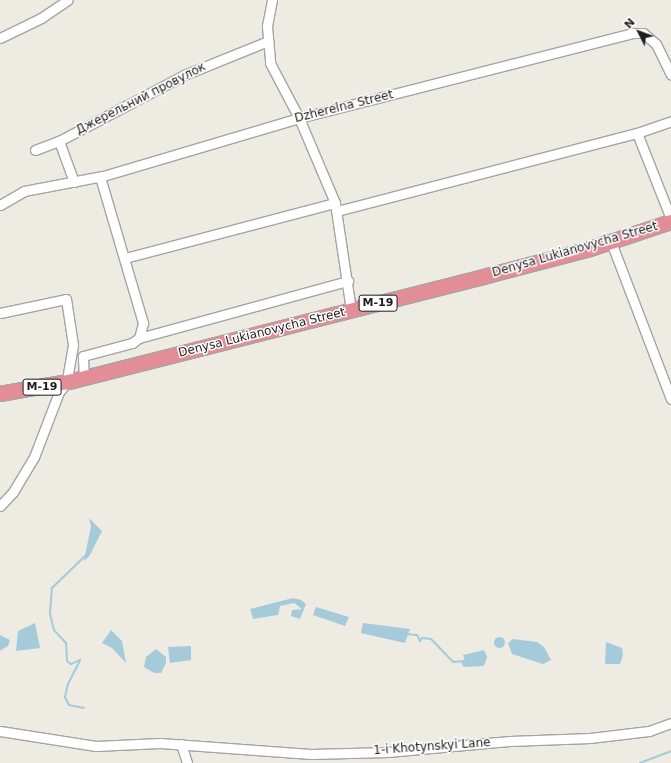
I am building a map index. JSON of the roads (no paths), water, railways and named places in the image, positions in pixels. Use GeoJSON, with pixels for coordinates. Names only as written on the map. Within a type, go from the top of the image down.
{"type":"FeatureCollection","features":[{"type":"Feature","properties":{"kind":"highway","name":"Denysa Lukianovycha Street"},"geometry":{"type":"LineString","coordinates":[[84,378],[610,242],[671,222]]}},
{"type":"Feature","properties":{"kind":"highway","name":"М-19"},"geometry":{"type":"LineString","coordinates":[[0,394],[66,383],[84,378]]}},
{"type":"Feature","properties":{"kind":"street"},"geometry":{"type":"LineString","coordinates":[[0,38],[41,18],[68,0]]}},
{"type":"Feature","properties":{"kind":"street"},"geometry":{"type":"LineString","coordinates":[[272,0],[267,26],[270,64],[300,118],[336,207],[348,281],[351,310]]}},
{"type":"Feature","properties":{"kind":"street","name":"Dzherelna Street"},"geometry":{"type":"LineString","coordinates":[[0,205],[24,191],[100,177],[300,118],[633,33],[643,33],[656,44],[671,75]]}},
{"type":"Feature","properties":{"kind":"street","name":"Джерельний провулок"},"geometry":{"type":"LineString","coordinates":[[36,150],[59,141],[184,75],[268,41]]}},
{"type":"Feature","properties":{"kind":"street"},"geometry":{"type":"LineString","coordinates":[[125,258],[637,133],[671,121]]}},
{"type":"Feature","properties":{"kind":"street"},"geometry":{"type":"LineString","coordinates":[[637,133],[671,219]]}},
{"type":"Feature","properties":{"kind":"street"},"geometry":{"type":"LineString","coordinates":[[59,141],[74,182]]}},
{"type":"Feature","properties":{"kind":"street"},"geometry":{"type":"LineString","coordinates":[[100,177],[143,323],[139,338]]}},
{"type":"Feature","properties":{"kind":"street"},"geometry":{"type":"LineString","coordinates":[[610,242],[671,399]]}},
{"type":"Feature","properties":{"kind":"street"},"geometry":{"type":"LineString","coordinates":[[84,378],[83,356],[132,343],[139,338],[348,281]]}},
{"type":"Feature","properties":{"kind":"street"},"geometry":{"type":"LineString","coordinates":[[0,313],[66,299],[73,345],[66,383],[59,392],[24,476],[0,506]]}},
{"type":"Feature","properties":{"kind":"street","name":"1-i Khotynskyi Lane"},"geometry":{"type":"LineString","coordinates":[[0,731],[96,746],[181,744],[311,754],[388,752],[623,735],[649,731],[671,723]]}},
{"type":"Feature","properties":{"kind":"street"},"geometry":{"type":"LineString","coordinates":[[181,744],[187,763]]}},
{"type":"Feature","properties":{"kind":"water"},"geometry":{"type":"Polygon","coordinates":[[[89,518],[102,531],[90,555],[84,561],[91,526],[89,518]]]}},
{"type":"Feature","properties":{"kind":"water"},"geometry":{"type":"Polygon","coordinates":[[[293,598],[301,600],[306,604],[300,619],[291,616],[292,610],[302,609],[294,603],[280,606],[278,615],[253,619],[250,609],[293,598]]]}},
{"type":"Feature","properties":{"kind":"water"},"geometry":{"type":"Polygon","coordinates":[[[316,607],[349,617],[345,626],[313,615],[316,607]]]}},
{"type":"Feature","properties":{"kind":"water"},"geometry":{"type":"Polygon","coordinates":[[[35,623],[40,648],[16,651],[18,631],[35,623]]]}},
{"type":"Feature","properties":{"kind":"water"},"geometry":{"type":"Polygon","coordinates":[[[363,623],[410,629],[405,643],[361,633],[363,623]]]}},
{"type":"Feature","properties":{"kind":"water"},"geometry":{"type":"Polygon","coordinates":[[[111,630],[122,641],[126,663],[112,648],[102,643],[111,630]]]}},
{"type":"Feature","properties":{"kind":"water"},"geometry":{"type":"Polygon","coordinates":[[[0,635],[10,640],[8,646],[0,651],[0,635]]]}},
{"type":"Feature","properties":{"kind":"water"},"geometry":{"type":"Polygon","coordinates":[[[499,636],[503,638],[505,642],[503,646],[499,648],[495,646],[493,642],[495,638],[499,636]]]}},
{"type":"Feature","properties":{"kind":"water"},"geometry":{"type":"Polygon","coordinates":[[[513,639],[537,642],[544,647],[551,660],[543,664],[512,654],[508,643],[513,639]]]}},
{"type":"Feature","properties":{"kind":"water"},"geometry":{"type":"Polygon","coordinates":[[[606,642],[622,648],[623,655],[620,664],[605,664],[606,642]]]}},
{"type":"Feature","properties":{"kind":"water"},"geometry":{"type":"Polygon","coordinates":[[[191,646],[191,660],[170,663],[168,647],[191,646]]]}},
{"type":"Feature","properties":{"kind":"water"},"geometry":{"type":"Polygon","coordinates":[[[156,649],[166,657],[166,663],[161,673],[154,673],[144,667],[146,657],[156,649]]]}},
{"type":"Feature","properties":{"kind":"water"},"geometry":{"type":"Polygon","coordinates":[[[484,650],[487,657],[484,666],[464,667],[461,663],[465,661],[463,655],[484,650]]]}},
{"type":"Feature","properties":{"kind":"waterway"},"geometry":{"type":"LineString","coordinates":[[84,708],[69,705],[65,697],[68,684],[80,660],[71,664],[67,661],[66,643],[54,630],[50,614],[52,588],[86,555]]}},
{"type":"Feature","properties":{"kind":"waterway"},"geometry":{"type":"LineString","coordinates":[[406,634],[417,635],[420,641],[422,638],[431,639],[453,662],[465,661]]}},
{"type":"Feature","properties":{"kind":"waterway"},"geometry":{"type":"LineString","coordinates":[[640,763],[671,751]]}}]}
